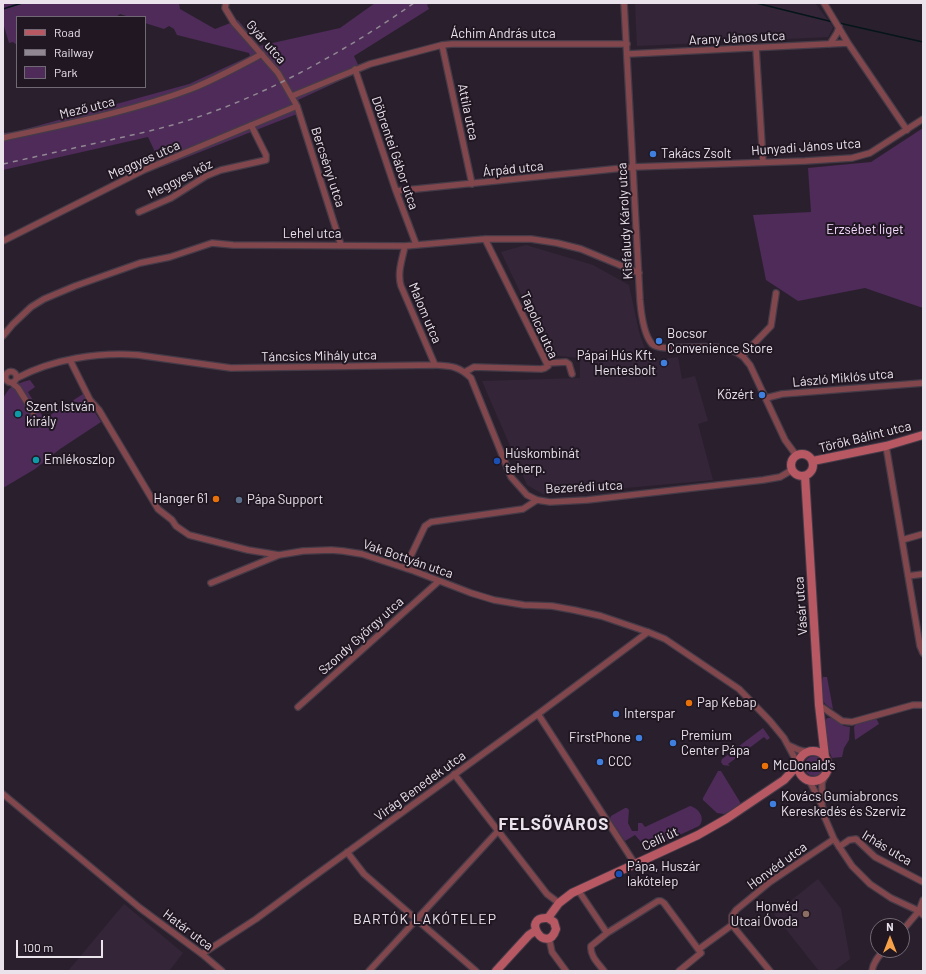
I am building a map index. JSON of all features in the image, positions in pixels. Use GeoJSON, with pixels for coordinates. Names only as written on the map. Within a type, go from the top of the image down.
{"type":"FeatureCollection","features":[{"type":"Feature","properties":{"kind":"street","name":"Gyár utca"},"geometry":{"type":"LineString","coordinates":[[226,3],[225,8],[234,23],[278,73],[292,96]]}},
{"type":"Feature","properties":{"kind":"street","name":"Kisfaludy Károly utca"},"geometry":{"type":"LineString","coordinates":[[624,3],[639,273],[642,314],[647,334],[652,344],[661,348],[693,346],[717,347],[732,350],[742,356]]}},
{"type":"Feature","properties":{"kind":"street"},"geometry":{"type":"LineString","coordinates":[[824,3],[848,43],[907,130]]}},
{"type":"Feature","properties":{"kind":"street"},"geometry":{"type":"LineString","coordinates":[[830,44],[839,27]]}},
{"type":"Feature","properties":{"kind":"street","name":"Arany János utca"},"geometry":{"type":"LineString","coordinates":[[628,54],[848,43]]}},
{"type":"Feature","properties":{"kind":"street","name":"Áchim András utca"},"geometry":{"type":"LineString","coordinates":[[292,96],[355,69],[442,45],[627,44]]}},
{"type":"Feature","properties":{"kind":"street","name":"Attila utca"},"geometry":{"type":"LineString","coordinates":[[442,45],[472,184]]}},
{"type":"Feature","properties":{"kind":"street"},"geometry":{"type":"LineString","coordinates":[[756,48],[763,162]]}},
{"type":"Feature","properties":{"kind":"street","name":"Mező utca"},"geometry":{"type":"LineString","coordinates":[[3,138],[133,108],[173,95],[214,79],[262,54]]}},
{"type":"Feature","properties":{"kind":"street","name":"Döbrentei Gábor utca"},"geometry":{"type":"LineString","coordinates":[[355,69],[396,191],[416,244]]}},
{"type":"Feature","properties":{"kind":"street","name":"Bercsényi utca"},"geometry":{"type":"LineString","coordinates":[[292,96],[297,106],[341,245]]}},
{"type":"Feature","properties":{"kind":"street","name":"Meggyes utca"},"geometry":{"type":"LineString","coordinates":[[3,241],[144,170],[297,106]]}},
{"type":"Feature","properties":{"kind":"street","name":"Hunyadi János utca"},"geometry":{"type":"LineString","coordinates":[[633,167],[805,161],[858,157],[878,149],[923,119]]}},
{"type":"Feature","properties":{"kind":"street","name":"Meggyes köz"},"geometry":{"type":"LineString","coordinates":[[139,212],[171,198],[206,176],[221,170],[266,160],[266,155],[251,125]]}},
{"type":"Feature","properties":{"kind":"street","name":"Árpád utca"},"geometry":{"type":"LineString","coordinates":[[396,191],[633,167]]}},
{"type":"Feature","properties":{"kind":"street","name":"Lehel utca"},"geometry":{"type":"LineString","coordinates":[[3,336],[23,314],[44,299],[75,286],[140,263],[170,257],[212,243],[233,245],[405,246],[485,239],[530,239],[557,243],[592,253],[639,273]]}},
{"type":"Feature","properties":{"kind":"street","name":"Tapolca utca"},"geometry":{"type":"LineString","coordinates":[[465,372],[474,367],[541,369],[548,366],[485,239]]}},
{"type":"Feature","properties":{"kind":"street","name":"Malom utca"},"geometry":{"type":"LineString","coordinates":[[405,246],[399,272],[399,280],[436,365]]}},
{"type":"Feature","properties":{"kind":"street"},"geometry":{"type":"LineString","coordinates":[[776,293],[771,326],[742,356],[750,365],[785,440],[796,455]]}},
{"type":"Feature","properties":{"kind":"street","name":"Táncsics Mihály utca"},"geometry":{"type":"LineString","coordinates":[[8,378],[70,360],[123,354],[231,368],[436,365],[454,366],[465,372]]}},
{"type":"Feature","properties":{"kind":"street","name":"Vak Bottyán utca"},"geometry":{"type":"LineString","coordinates":[[70,360],[90,400],[99,410],[158,509],[172,520],[176,526],[189,535],[251,551],[279,555],[303,551],[331,550],[362,554],[494,600],[524,605],[552,606],[601,616],[648,632],[665,639],[739,689],[770,721],[788,745],[798,764]]}},
{"type":"Feature","properties":{"kind":"street"},"geometry":{"type":"LineString","coordinates":[[547,363],[566,362],[569,364],[572,374]]}},
{"type":"Feature","properties":{"kind":"street"},"geometry":{"type":"LineString","coordinates":[[465,372],[471,378],[511,477],[527,495],[537,500]]}},
{"type":"Feature","properties":{"kind":"street"},"geometry":{"type":"LineString","coordinates":[[8,378],[18,388],[34,412]]}},
{"type":"Feature","properties":{"kind":"street","name":"László Miklós utca"},"geometry":{"type":"LineString","coordinates":[[766,398],[782,394],[923,383]]}},
{"type":"Feature","properties":{"kind":"street","name":"Török Bálint utca"},"geometry":{"type":"LineString","coordinates":[[813,461],[886,446],[923,435]]}},
{"type":"Feature","properties":{"kind":"street"},"geometry":{"type":"LineString","coordinates":[[886,446],[920,646],[923,652]]}},
{"type":"Feature","properties":{"kind":"street"},"geometry":{"type":"LineString","coordinates":[[803,453],[806,454],[812,458],[813,461],[814,465],[811,472],[805,476],[797,475],[792,470],[791,462],[796,455],[803,453]]}},
{"type":"Feature","properties":{"kind":"street","name":"Bezerédi utca"},"geometry":{"type":"LineString","coordinates":[[405,568],[425,526],[431,522],[523,509],[537,500],[550,502],[587,500],[763,480],[780,477],[792,470]]}},
{"type":"Feature","properties":{"kind":"street","name":"Vásár utca"},"geometry":{"type":"LineString","coordinates":[[805,476],[819,705],[825,757]]}},
{"type":"Feature","properties":{"kind":"street"},"geometry":{"type":"LineString","coordinates":[[902,540],[923,534]]}},
{"type":"Feature","properties":{"kind":"street"},"geometry":{"type":"LineString","coordinates":[[211,583],[279,555]]}},
{"type":"Feature","properties":{"kind":"street"},"geometry":{"type":"LineString","coordinates":[[908,576],[923,574]]}},
{"type":"Feature","properties":{"kind":"street","name":"Szondy György utca"},"geometry":{"type":"LineString","coordinates":[[298,707],[439,580]]}},
{"type":"Feature","properties":{"kind":"street","name":"Virág Benedek utca"},"geometry":{"type":"LineString","coordinates":[[202,954],[256,919],[648,632]]}},
{"type":"Feature","properties":{"kind":"street"},"geometry":{"type":"LineString","coordinates":[[819,705],[842,721],[852,722],[913,705],[923,704]]}},
{"type":"Feature","properties":{"kind":"street"},"geometry":{"type":"LineString","coordinates":[[538,714],[635,864]]}},
{"type":"Feature","properties":{"kind":"street"},"geometry":{"type":"LineString","coordinates":[[822,735],[810,752],[802,756],[798,764],[800,773],[807,780],[822,805]]}},
{"type":"Feature","properties":{"kind":"street"},"geometry":{"type":"LineString","coordinates":[[788,745],[799,750],[819,752],[825,757],[828,764],[828,768],[822,783],[822,805],[825,818],[834,839],[852,866],[870,884],[891,898],[921,913]]}},
{"type":"Feature","properties":{"kind":"street","name":"Celli út"},"geometry":{"type":"LineString","coordinates":[[496,971],[528,935],[535,931],[538,921],[544,917],[548,918],[559,903],[572,893],[698,835],[726,819],[784,780],[798,764]]}},
{"type":"Feature","properties":{"kind":"street"},"geometry":{"type":"LineString","coordinates":[[454,774],[547,894],[559,903]]}},
{"type":"Feature","properties":{"kind":"street"},"geometry":{"type":"LineString","coordinates":[[784,780],[794,778],[815,781],[820,780],[825,776]]}},
{"type":"Feature","properties":{"kind":"street","name":"Határ utca"},"geometry":{"type":"LineString","coordinates":[[3,794],[140,908],[202,954],[222,971]]}},
{"type":"Feature","properties":{"kind":"street"},"geometry":{"type":"LineString","coordinates":[[369,971],[498,831]]}},
{"type":"Feature","properties":{"kind":"street","name":"Honvéd utca"},"geometry":{"type":"LineString","coordinates":[[732,925],[732,916],[736,910],[770,882],[834,839]]}},
{"type":"Feature","properties":{"kind":"street","name":"Irhás utca"},"geometry":{"type":"LineString","coordinates":[[839,847],[850,840],[856,839],[875,857],[923,882]]}},
{"type":"Feature","properties":{"kind":"street"},"geometry":{"type":"LineString","coordinates":[[347,852],[364,874],[476,971]]}},
{"type":"Feature","properties":{"kind":"street"},"geometry":{"type":"LineString","coordinates":[[578,890],[607,933]]}},
{"type":"Feature","properties":{"kind":"street"},"geometry":{"type":"LineString","coordinates":[[910,923],[921,913],[923,900]]}},
{"type":"Feature","properties":{"kind":"street"},"geometry":{"type":"LineString","coordinates":[[604,971],[592,956],[590,951],[594,942],[658,901],[662,901],[664,903],[701,953],[679,971]]}},
{"type":"Feature","properties":{"kind":"street"},"geometry":{"type":"LineString","coordinates":[[535,931],[540,937],[543,938],[553,936],[556,929],[554,922],[548,918]]}},
{"type":"Feature","properties":{"kind":"street"},"geometry":{"type":"LineString","coordinates":[[699,949],[732,925],[770,971]]}},
{"type":"Feature","properties":{"kind":"street"},"geometry":{"type":"LineString","coordinates":[[549,938],[552,952],[566,971]]}},
{"type":"Feature","properties":{"kind":"street"},"geometry":{"type":"LineString","coordinates":[[872,971],[877,958]]}},
{"type":"Feature","properties":{"kind":"shaded area"},"geometry":{"type":"Polygon","coordinates":[[[635,3],[815,3],[833,27],[828,37],[637,46],[635,3]]]}},
{"type":"Feature","properties":{"kind":"shaded area"},"geometry":{"type":"Polygon","coordinates":[[[526,245],[593,265],[629,285],[639,332],[646,352],[652,361],[678,357],[682,379],[695,376],[708,421],[698,424],[713,480],[560,494],[543,494],[527,485],[482,381],[580,378],[580,358],[550,355],[501,252],[526,245]]]}},
{"type":"Feature","properties":{"kind":"shaded area"},"geometry":{"type":"Polygon","coordinates":[[[818,879],[841,909],[850,959],[834,971],[819,971],[774,914],[818,879]]]}},
{"type":"Feature","properties":{"kind":"shaded area"},"geometry":{"type":"Polygon","coordinates":[[[124,904],[183,953],[169,971],[68,971],[124,904]]]}},
{"type":"Feature","properties":{"kind":"green space"},"geometry":{"type":"Polygon","coordinates":[[[3,3],[179,3],[180,9],[215,29],[238,20],[259,46],[340,28],[375,3],[430,3],[427,5],[429,9],[354,56],[361,71],[298,100],[302,112],[162,167],[148,137],[3,170],[3,133],[15,132],[189,84],[250,56],[249,53],[177,35],[174,29],[169,26],[164,29],[146,23],[146,16],[126,16],[120,14],[117,16],[16,16],[16,44],[13,42],[9,43],[3,23],[3,3]]]}},
{"type":"Feature","properties":{"kind":"green space","name":"Erzsébet liget"},"geometry":{"type":"Polygon","coordinates":[[[923,128],[923,308],[865,288],[798,301],[766,280],[753,215],[811,212],[808,168],[871,162],[923,128]]]}},
{"type":"Feature","properties":{"kind":"green space"},"geometry":{"type":"Polygon","coordinates":[[[30,380],[35,387],[28,392],[44,419],[83,394],[101,422],[60,449],[35,469],[3,488],[3,398],[11,387],[30,380]]]}},
{"type":"Feature","properties":{"kind":"green space"},"geometry":{"type":"Polygon","coordinates":[[[823,677],[827,677],[833,709],[823,700],[821,692],[823,677]]]}},
{"type":"Feature","properties":{"kind":"green space"},"geometry":{"type":"Polygon","coordinates":[[[827,718],[833,718],[844,726],[850,727],[849,740],[844,748],[842,757],[832,758],[827,746],[824,723],[827,718]]]}},
{"type":"Feature","properties":{"kind":"green space"},"geometry":{"type":"Polygon","coordinates":[[[876,718],[879,724],[855,740],[854,727],[856,724],[876,718]]]}},
{"type":"Feature","properties":{"kind":"green space"},"geometry":{"type":"Polygon","coordinates":[[[763,728],[770,738],[767,740],[764,737],[728,764],[730,766],[723,765],[721,762],[722,759],[763,728]]]}},
{"type":"Feature","properties":{"kind":"green space"},"geometry":{"type":"Polygon","coordinates":[[[814,756],[821,759],[824,766],[821,773],[814,776],[807,773],[804,766],[807,759],[814,756]]]}},
{"type":"Feature","properties":{"kind":"green space"},"geometry":{"type":"Polygon","coordinates":[[[718,771],[721,771],[741,805],[724,814],[717,813],[703,800],[718,771]]]}},
{"type":"Feature","properties":{"kind":"green space"},"geometry":{"type":"Polygon","coordinates":[[[690,806],[699,811],[702,817],[699,826],[662,843],[659,836],[641,842],[635,835],[625,841],[610,819],[611,816],[627,808],[629,810],[628,823],[632,831],[638,831],[638,823],[642,823],[645,827],[690,806]]]}},
{"type":"Feature","properties":{"kind":"waterway"},"geometry":{"type":"LineString","coordinates":[[3,9],[22,3]]}},
{"type":"Feature","properties":{"kind":"waterway"},"geometry":{"type":"LineString","coordinates":[[756,3],[833,22]]}},
{"type":"Feature","properties":{"kind":"waterway"},"geometry":{"type":"LineString","coordinates":[[839,23],[923,42]]}},
{"type":"Feature","properties":{"kind":"railway"},"geometry":{"type":"LineString","coordinates":[[3,164],[161,128],[221,109],[250,97],[308,69],[363,37],[414,3]]}},
{"type":"Feature","properties":{"kind":"place","name":"Takács Zsolt"},"geometry":{"type":"Point","coordinates":[653,154]}},
{"type":"Feature","properties":{"kind":"place","name":"Bocsor Convenience Store"},"geometry":{"type":"Point","coordinates":[659,341]}},
{"type":"Feature","properties":{"kind":"place","name":"Pápai Hús Kft. Hentesbolt"},"geometry":{"type":"Point","coordinates":[664,363]}},
{"type":"Feature","properties":{"kind":"place","name":"Közért"},"geometry":{"type":"Point","coordinates":[762,395]}},
{"type":"Feature","properties":{"kind":"place","name":"Szent István király"},"geometry":{"type":"Point","coordinates":[18,414]}},
{"type":"Feature","properties":{"kind":"place","name":"Emlékoszlop"},"geometry":{"type":"Point","coordinates":[36,460]}},
{"type":"Feature","properties":{"kind":"place","name":"Húskombinát teherp."},"geometry":{"type":"Point","coordinates":[497,461]}},
{"type":"Feature","properties":{"kind":"place","name":"Hanger 61"},"geometry":{"type":"Point","coordinates":[216,499]}},
{"type":"Feature","properties":{"kind":"place","name":"Pápa Support"},"geometry":{"type":"Point","coordinates":[239,500]}},
{"type":"Feature","properties":{"kind":"place","name":"Pap Kebap"},"geometry":{"type":"Point","coordinates":[689,703]}},
{"type":"Feature","properties":{"kind":"place","name":"Interspar"},"geometry":{"type":"Point","coordinates":[616,714]}},
{"type":"Feature","properties":{"kind":"place","name":"FirstPhone"},"geometry":{"type":"Point","coordinates":[639,738]}},
{"type":"Feature","properties":{"kind":"place","name":"Premium Center Pápa"},"geometry":{"type":"Point","coordinates":[673,743]}},
{"type":"Feature","properties":{"kind":"place","name":"CCC"},"geometry":{"type":"Point","coordinates":[600,762]}},
{"type":"Feature","properties":{"kind":"place","name":"McDonald's"},"geometry":{"type":"Point","coordinates":[765,766]}},
{"type":"Feature","properties":{"kind":"place","name":"Kovács Gumiabroncs Kereskedés és Szerviz"},"geometry":{"type":"Point","coordinates":[773,804]}},
{"type":"Feature","properties":{"kind":"place","name":"Pápa, Huszár lakótelep"},"geometry":{"type":"Point","coordinates":[619,874]}},
{"type":"Feature","properties":{"kind":"place","name":"Honvéd Utcai Óvoda"},"geometry":{"type":"Point","coordinates":[806,914]}},
{"type":"Feature","properties":{"kind":"district","name":"FELSŐVÁROS"},"geometry":{"type":"Point","coordinates":[554,824]}},
{"type":"Feature","properties":{"kind":"district","name":"BARTÓK LAKÓTELEP"},"geometry":{"type":"Point","coordinates":[425,919]}}]}
